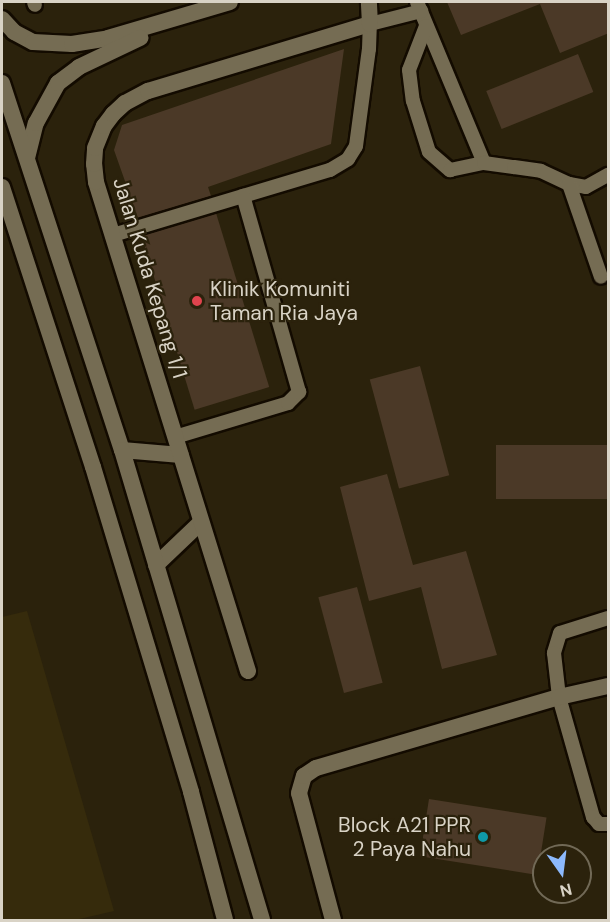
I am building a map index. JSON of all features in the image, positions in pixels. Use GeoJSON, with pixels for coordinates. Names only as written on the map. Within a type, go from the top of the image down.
{"type":"FeatureCollection","features":[{"type":"Feature","properties":{"kind":"street"},"geometry":{"type":"LineString","coordinates":[[2,19],[14,32],[33,42],[72,44],[108,38],[230,2]]}},
{"type":"Feature","properties":{"kind":"street"},"geometry":{"type":"LineString","coordinates":[[369,2],[370,24]]}},
{"type":"Feature","properties":{"kind":"street"},"geometry":{"type":"LineString","coordinates":[[27,158],[36,123],[58,83],[79,67],[195,13]]}},
{"type":"Feature","properties":{"kind":"street","name":"Jalan Kuda Kepang 1/1"},"geometry":{"type":"LineString","coordinates":[[248,671],[96,182],[95,148],[104,126],[125,103],[148,91],[370,24]]}},
{"type":"Feature","properties":{"kind":"street"},"geometry":{"type":"LineString","coordinates":[[2,83],[122,450],[262,921]]}},
{"type":"Feature","properties":{"kind":"street"},"geometry":{"type":"LineString","coordinates":[[2,187],[97,478],[191,792],[225,921]]}},
{"type":"Feature","properties":{"kind":"street"},"geometry":{"type":"LineString","coordinates":[[122,450],[182,455]]}},
{"type":"Feature","properties":{"kind":"street"},"geometry":{"type":"LineString","coordinates":[[156,565],[201,522]]}},
{"type":"Feature","properties":{"kind":"street"},"geometry":{"type":"LineString","coordinates":[[333,921],[299,793],[304,777],[316,768],[559,697],[609,686]]}},
{"type":"Feature","properties":{"kind":"lane"},"geometry":{"type":"LineString","coordinates":[[113,235],[330,170],[348,159],[356,146],[369,49],[370,24],[419,6],[484,163]]}},
{"type":"Feature","properties":{"kind":"lane"},"geometry":{"type":"LineString","coordinates":[[426,26],[409,70],[413,101],[429,152],[450,170],[484,163],[541,171],[569,184],[586,187],[609,175]]}},
{"type":"Feature","properties":{"kind":"lane"},"geometry":{"type":"LineString","coordinates":[[569,184],[601,277]]}},
{"type":"Feature","properties":{"kind":"lane"},"geometry":{"type":"LineString","coordinates":[[175,437],[288,403],[298,392],[243,196]]}},
{"type":"Feature","properties":{"kind":"lane"},"geometry":{"type":"LineString","coordinates":[[609,618],[560,633],[554,652],[559,697],[593,817],[599,824],[609,824]]}},
{"type":"Feature","properties":{"kind":"shaded area"},"geometry":{"type":"Polygon","coordinates":[[[27,611],[114,911],[75,920],[2,920],[2,617],[27,611]]]}},
{"type":"Feature","properties":{"kind":"building"},"geometry":{"type":"Polygon","coordinates":[[[447,2],[609,2],[609,33],[560,53],[540,4],[461,35],[447,2]]]}},
{"type":"Feature","properties":{"kind":"building"},"geometry":{"type":"Polygon","coordinates":[[[344,49],[331,144],[208,187],[211,196],[138,218],[114,150],[122,125],[344,49]]]}},
{"type":"Feature","properties":{"kind":"building"},"geometry":{"type":"Polygon","coordinates":[[[578,54],[593,92],[502,129],[486,91],[578,54]]]}},
{"type":"Feature","properties":{"kind":"building"},"geometry":{"type":"Polygon","coordinates":[[[216,213],[269,387],[195,410],[141,236],[216,213]]]}},
{"type":"Feature","properties":{"kind":"building"},"geometry":{"type":"Polygon","coordinates":[[[420,366],[449,475],[399,489],[370,379],[420,366]]]}},
{"type":"Feature","properties":{"kind":"building"},"geometry":{"type":"Polygon","coordinates":[[[496,445],[608,445],[608,499],[496,499],[496,445]]]}},
{"type":"Feature","properties":{"kind":"building"},"geometry":{"type":"Polygon","coordinates":[[[387,474],[413,565],[466,551],[497,655],[442,669],[421,587],[369,601],[340,487],[387,474]]]}},
{"type":"Feature","properties":{"kind":"building"},"geometry":{"type":"Polygon","coordinates":[[[357,587],[383,683],[344,693],[318,597],[357,587]]]}},
{"type":"Feature","properties":{"kind":"building","name":"Block A21 PPR 2 Paya Nahu"},"geometry":{"type":"Polygon","coordinates":[[[429,799],[547,818],[542,844],[532,844],[532,874],[420,856],[429,799]]]}},
{"type":"Feature","properties":{"kind":"place","name":"Klinik Komuniti Taman Ria Jaya"},"geometry":{"type":"Point","coordinates":[197,301]}},
{"type":"Feature","properties":{"kind":"place","name":"Block A21 PPR 2 Paya Nahu"},"geometry":{"type":"Point","coordinates":[483,837]}}]}
